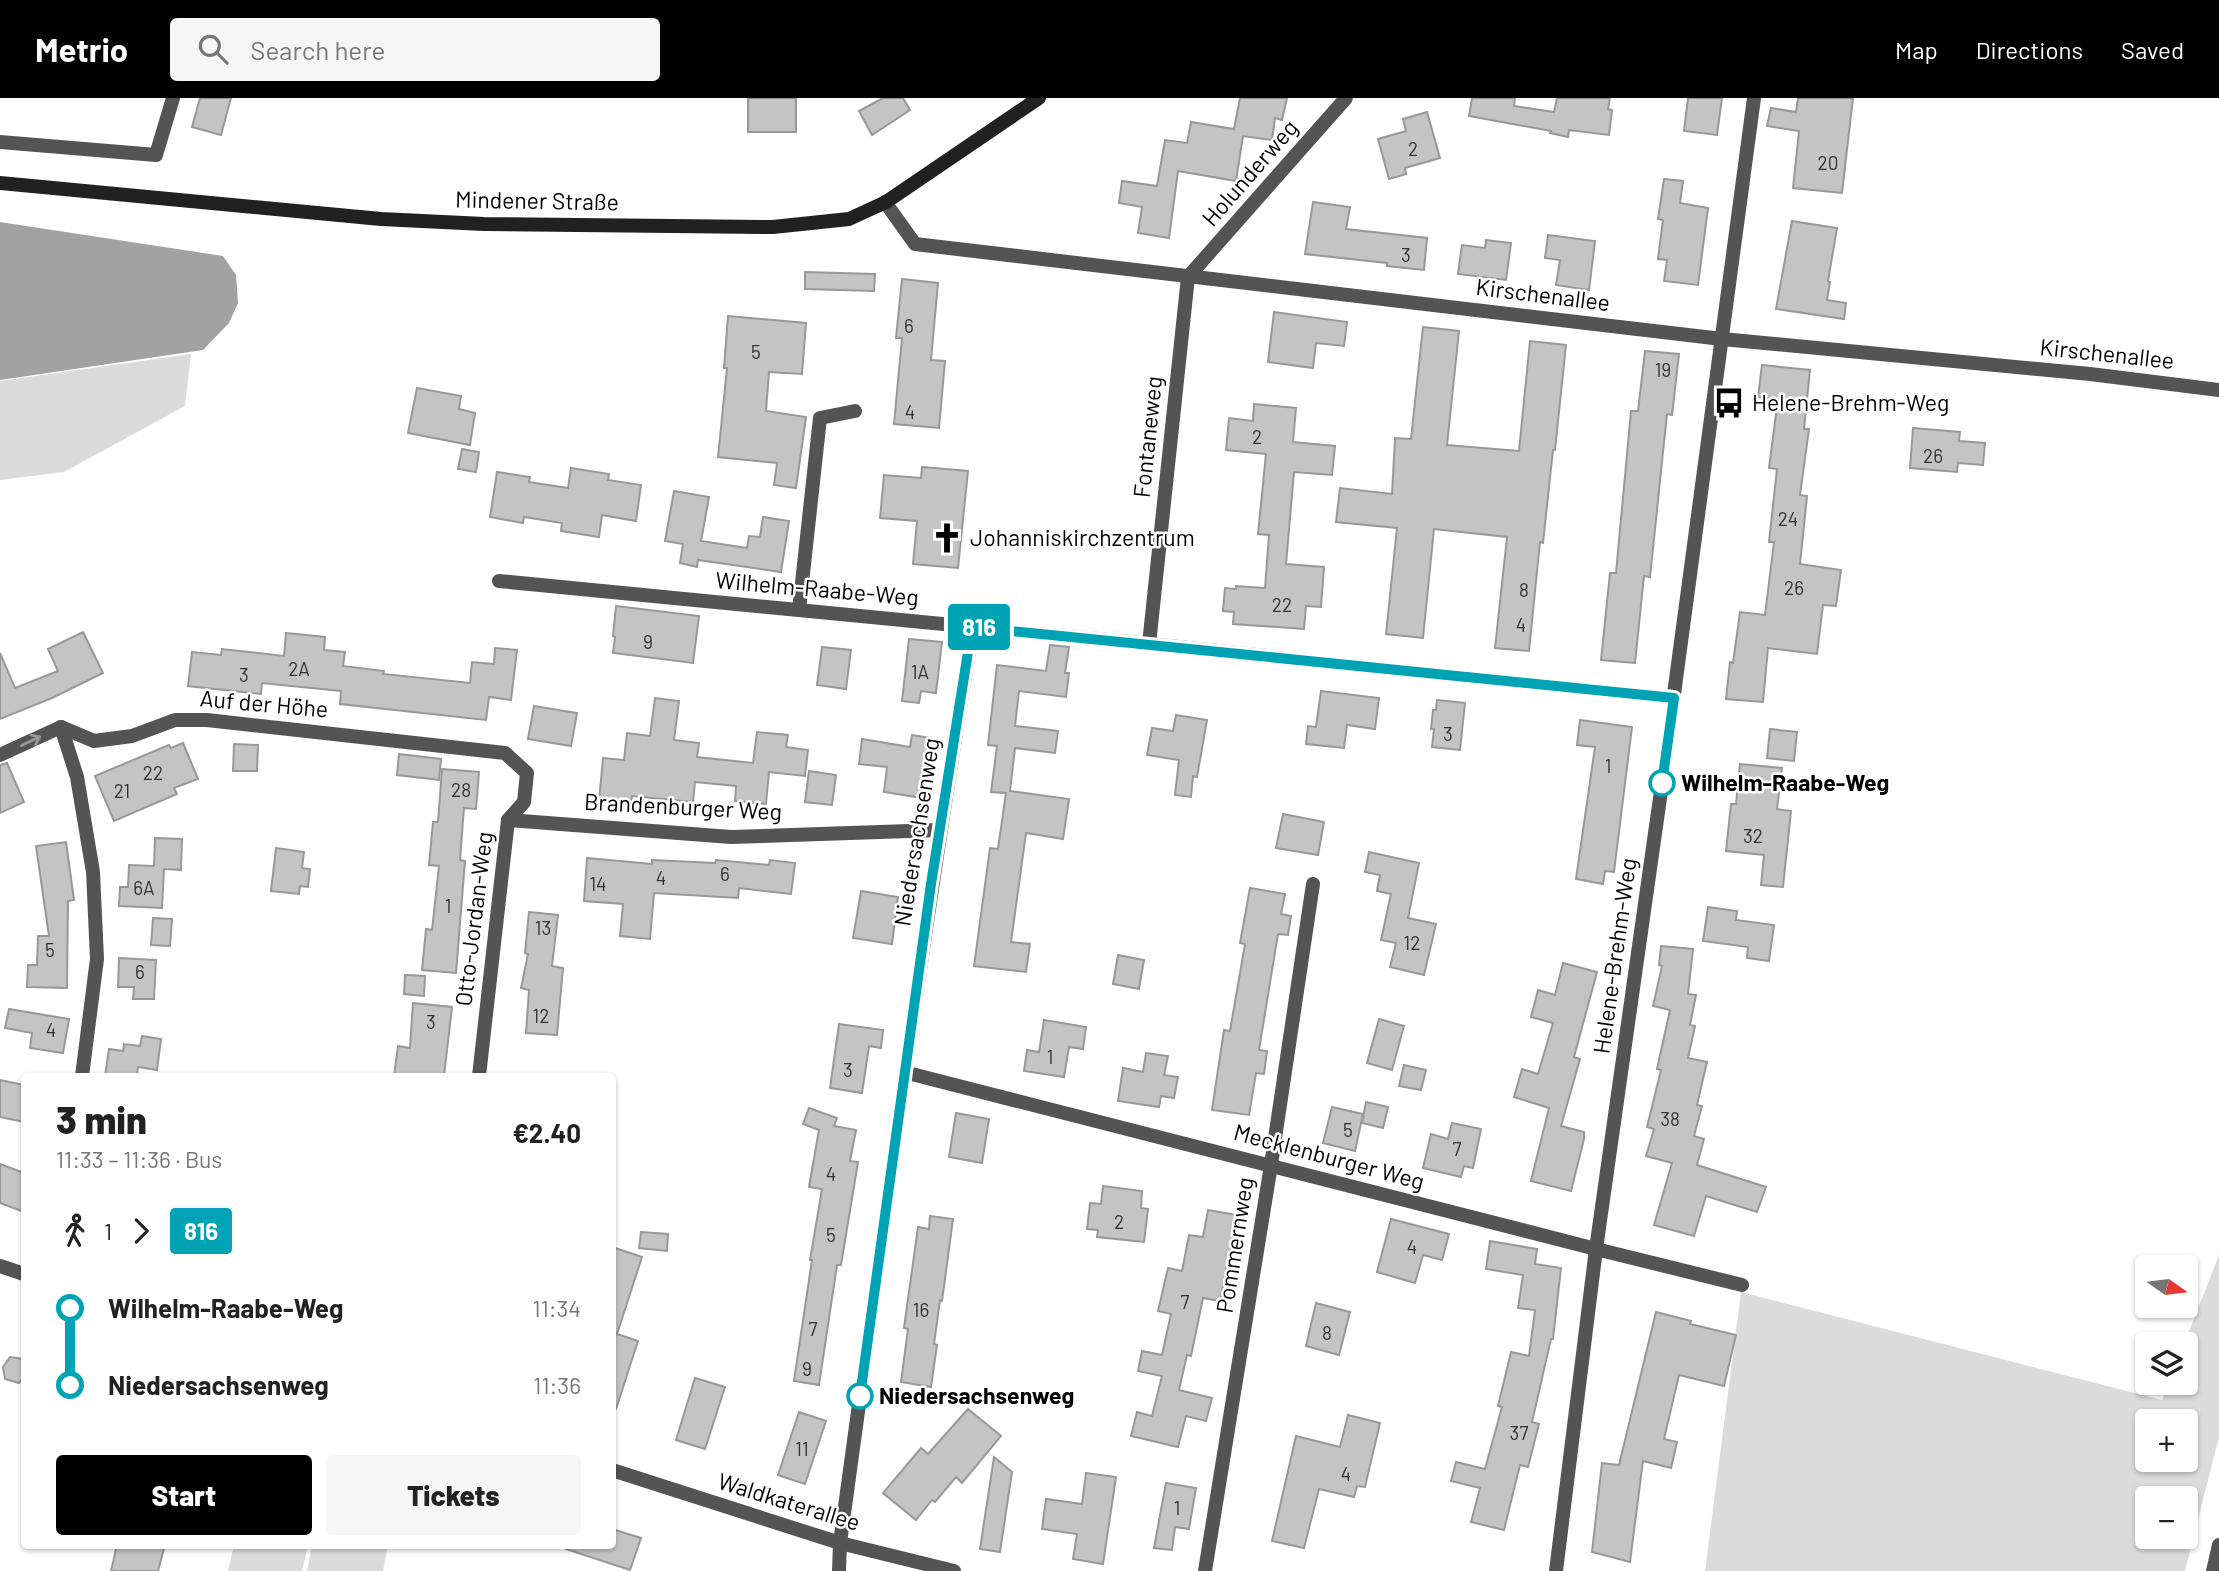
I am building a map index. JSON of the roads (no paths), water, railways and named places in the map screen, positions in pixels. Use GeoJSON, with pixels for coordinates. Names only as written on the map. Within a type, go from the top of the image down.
{"type":"FeatureCollection","features":[{"type":"Feature","properties":{"kind":"main road","name":"Mindener Straße"},"geometry":{"type":"LineString","coordinates":[[0,183],[381,219],[484,224],[773,227],[849,219],[886,202],[1039,98]]}},
{"type":"Feature","properties":{"kind":"street"},"geometry":{"type":"LineString","coordinates":[[0,142],[156,155],[173,98]]}},
{"type":"Feature","properties":{"kind":"street","name":"Holunderweg"},"geometry":{"type":"LineString","coordinates":[[1188,277],[1346,98]]}},
{"type":"Feature","properties":{"kind":"street","name":"Helene-Brehm-Weg"},"geometry":{"type":"LineString","coordinates":[[1556,1571],[1596,1249],[1674,698],[1754,98]]}},
{"type":"Feature","properties":{"kind":"street","name":"Kirschenallee"},"geometry":{"type":"LineString","coordinates":[[885,202],[915,244],[1722,339],[2076,373],[2219,390]]}},
{"type":"Feature","properties":{"kind":"street","name":"Fontaneweg"},"geometry":{"type":"LineString","coordinates":[[1149,644],[1188,277]]}},
{"type":"Feature","properties":{"kind":"street"},"geometry":{"type":"LineString","coordinates":[[799,610],[820,418],[855,411]]}},
{"type":"Feature","properties":{"kind":"street","name":"Wilhelm-Raabe-Weg"},"geometry":{"type":"LineString","coordinates":[[499,581],[1674,698]]}},
{"type":"Feature","properties":{"kind":"street","name":"Niedersachsenweg"},"geometry":{"type":"LineString","coordinates":[[839,1571],[839,1543],[904,1072],[972,627]]}},
{"type":"Feature","properties":{"kind":"street","name":"Auf der Höhe"},"geometry":{"type":"LineString","coordinates":[[61,727],[94,741],[132,736],[175,720],[207,720],[505,753],[527,773]]}},
{"type":"Feature","properties":{"kind":"street"},"geometry":{"type":"LineString","coordinates":[[0,755],[61,727],[77,777],[93,872],[97,959],[82,1073]]}},
{"type":"Feature","properties":{"kind":"street","name":"Otto-Jordan-Weg"},"geometry":{"type":"LineString","coordinates":[[479,1073],[508,820],[524,802],[527,773]]}},
{"type":"Feature","properties":{"kind":"street","name":"Brandenburger Weg"},"geometry":{"type":"LineString","coordinates":[[508,820],[731,837],[939,830]]}},
{"type":"Feature","properties":{"kind":"street","name":"Pommernweg"},"geometry":{"type":"LineString","coordinates":[[1205,1571],[1271,1165],[1313,884]]}},
{"type":"Feature","properties":{"kind":"street","name":"Mecklenburger Weg"},"geometry":{"type":"LineString","coordinates":[[904,1072],[1742,1285]]}},
{"type":"Feature","properties":{"kind":"street"},"geometry":{"type":"LineString","coordinates":[[0,1266],[21,1273]]}},
{"type":"Feature","properties":{"kind":"street","name":"Waldkaterallee"},"geometry":{"type":"LineString","coordinates":[[616,1471],[839,1543],[954,1571]]}},
{"type":"Feature","properties":{"kind":"street"},"geometry":{"type":"LineString","coordinates":[[2213,1571],[2219,1545]]}},
{"type":"Feature","properties":{"kind":"place","name":"Helene-Brehm-Weg"},"geometry":{"type":"Point","coordinates":[1729,403]}},
{"type":"Feature","properties":{"kind":"place","name":"Johanniskirchzentrum"},"geometry":{"type":"Point","coordinates":[947,538]}},
{"type":"Feature","properties":{"kind":"place","name":"Wilhelm-Raabe-Weg"},"geometry":{"type":"Point","coordinates":[1662,783]}},
{"type":"Feature","properties":{"kind":"place","name":"Niedersachsenweg"},"geometry":{"type":"Point","coordinates":[860,1396]}}]}
